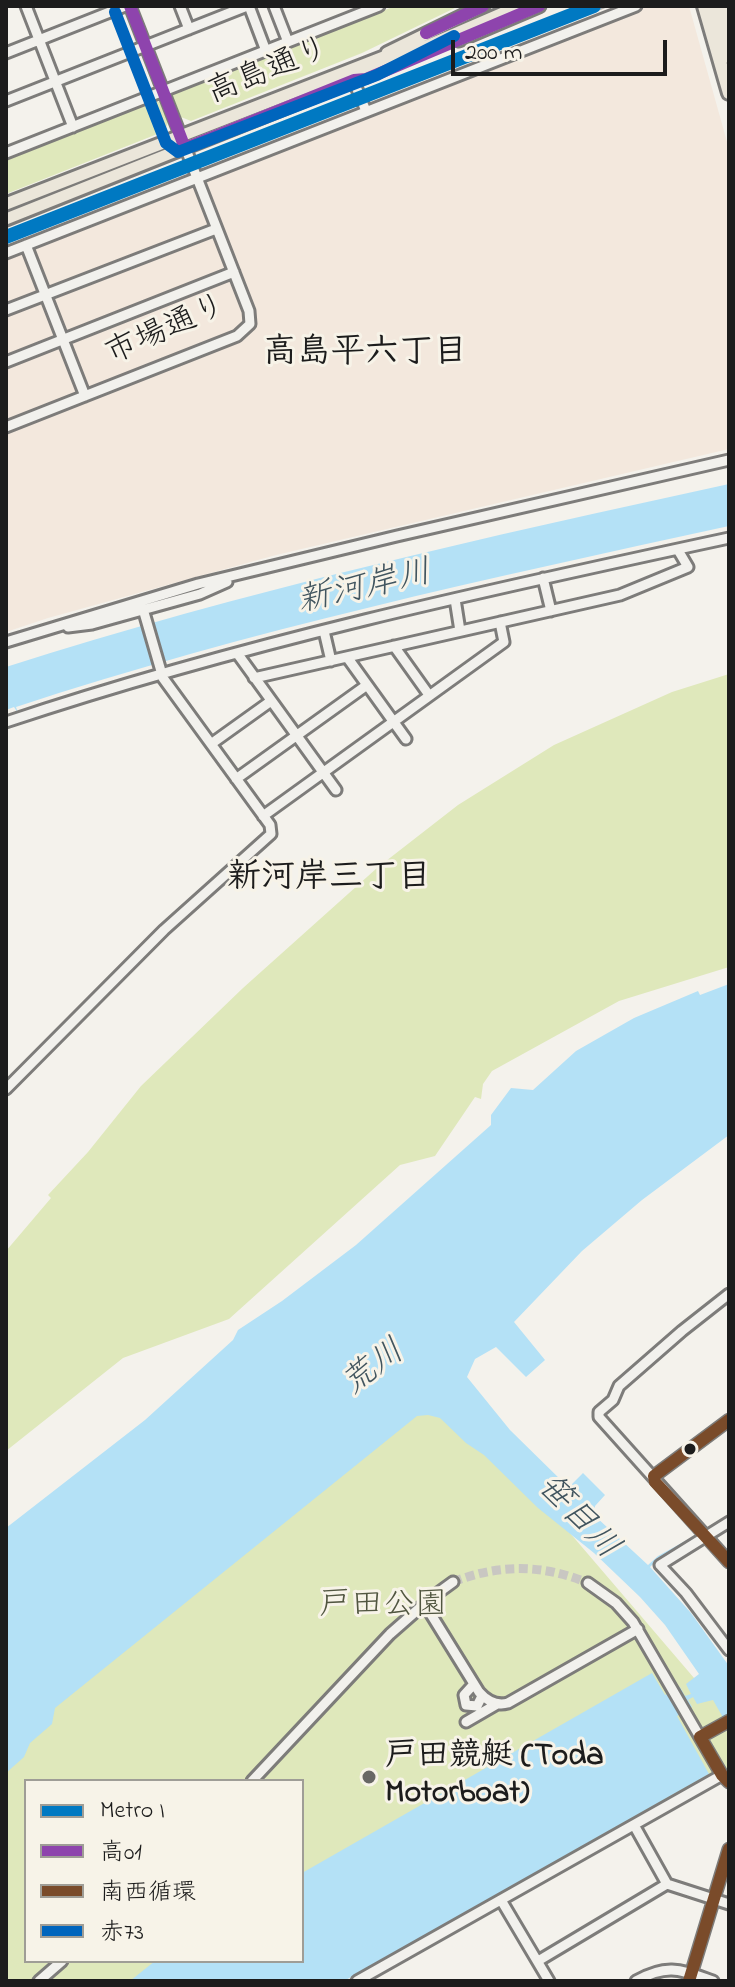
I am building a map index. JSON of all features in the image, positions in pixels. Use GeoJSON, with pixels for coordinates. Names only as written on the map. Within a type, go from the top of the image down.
{"type":"FeatureCollection","features":[{"type":"Feature","properties":{"kind":"highway"},"geometry":{"type":"LineString","coordinates":[[704,6],[729,93]]}},
{"type":"Feature","properties":{"kind":"highway"},"geometry":{"type":"LineString","coordinates":[[714,6],[729,57]]}},
{"type":"Feature","properties":{"kind":"highway"},"geometry":{"type":"LineString","coordinates":[[723,6],[729,25]]}},
{"type":"Feature","properties":{"kind":"main road"},"geometry":{"type":"LineString","coordinates":[[371,60],[483,6]]}},
{"type":"Feature","properties":{"kind":"main road","name":"高島通り"},"geometry":{"type":"LineString","coordinates":[[6,219],[185,148],[352,75],[371,60],[422,43],[505,6]]}},
{"type":"Feature","properties":{"kind":"main road","name":"高島通り"},"geometry":{"type":"LineString","coordinates":[[6,204],[180,136],[364,73],[519,6]]}},
{"type":"Feature","properties":{"kind":"main road"},"geometry":{"type":"LineString","coordinates":[[352,75],[366,79],[539,6]]}},
{"type":"Feature","properties":{"kind":"street"},"geometry":{"type":"LineString","coordinates":[[26,6],[73,127]]}},
{"type":"Feature","properties":{"kind":"street"},"geometry":{"type":"LineString","coordinates":[[6,53],[127,6]]}},
{"type":"Feature","properties":{"kind":"street","name":"市場通り"},"geometry":{"type":"LineString","coordinates":[[6,427],[242,334],[250,324],[250,315],[234,272],[146,46],[127,6]]}},
{"type":"Feature","properties":{"kind":"street"},"geometry":{"type":"LineString","coordinates":[[180,6],[189,29]]}},
{"type":"Feature","properties":{"kind":"street"},"geometry":{"type":"LineString","coordinates":[[6,101],[248,6],[266,51]]}},
{"type":"Feature","properties":{"kind":"street"},"geometry":{"type":"LineString","coordinates":[[274,6],[288,42]]}},
{"type":"Feature","properties":{"kind":"street"},"geometry":{"type":"LineString","coordinates":[[6,153],[367,8],[379,6]]}},
{"type":"Feature","properties":{"kind":"street"},"geometry":{"type":"LineString","coordinates":[[6,253],[636,6]]}},
{"type":"Feature","properties":{"kind":"street"},"geometry":{"type":"LineString","coordinates":[[352,75],[366,111]]}},
{"type":"Feature","properties":{"kind":"street"},"geometry":{"type":"LineString","coordinates":[[6,310],[216,229]]}},
{"type":"Feature","properties":{"kind":"street"},"geometry":{"type":"LineString","coordinates":[[26,245],[85,396]]}},
{"type":"Feature","properties":{"kind":"street"},"geometry":{"type":"LineString","coordinates":[[6,362],[234,272]]}},
{"type":"Feature","properties":{"kind":"street"},"geometry":{"type":"LineString","coordinates":[[6,642],[198,584],[729,460]]}},
{"type":"Feature","properties":{"kind":"street"},"geometry":{"type":"LineString","coordinates":[[6,722],[161,673],[237,653],[543,578],[729,538]]}},
{"type":"Feature","properties":{"kind":"street"},"geometry":{"type":"LineString","coordinates":[[254,678],[620,595],[688,567],[678,550]]}},
{"type":"Feature","properties":{"kind":"street"},"geometry":{"type":"LineString","coordinates":[[45,629],[92,624],[143,611],[200,594],[252,572]]}},
{"type":"Feature","properties":{"kind":"street"},"geometry":{"type":"LineString","coordinates":[[543,578],[551,611]]}},
{"type":"Feature","properties":{"kind":"street"},"geometry":{"type":"LineString","coordinates":[[455,599],[460,631]]}},
{"type":"Feature","properties":{"kind":"street"},"geometry":{"type":"LineString","coordinates":[[6,1089],[164,930],[269,838],[271,828],[161,673],[143,611]]}},
{"type":"Feature","properties":{"kind":"street"},"geometry":{"type":"LineString","coordinates":[[263,816],[504,642],[500,622]]}},
{"type":"Feature","properties":{"kind":"street"},"geometry":{"type":"LineString","coordinates":[[324,631],[331,661]]}},
{"type":"Feature","properties":{"kind":"street"},"geometry":{"type":"LineString","coordinates":[[394,646],[429,695]]}},
{"type":"Feature","properties":{"kind":"street"},"geometry":{"type":"LineString","coordinates":[[237,653],[336,790]]}},
{"type":"Feature","properties":{"kind":"street"},"geometry":{"type":"LineString","coordinates":[[347,657],[406,739]]}},
{"type":"Feature","properties":{"kind":"street"},"geometry":{"type":"LineString","coordinates":[[236,779],[367,685]]}},
{"type":"Feature","properties":{"kind":"street"},"geometry":{"type":"LineString","coordinates":[[211,744],[271,701]]}},
{"type":"Feature","properties":{"kind":"street"},"geometry":{"type":"LineString","coordinates":[[729,1294],[619,1386],[613,1400],[599,1412],[599,1417],[654,1476],[655,1482],[729,1562]]}},
{"type":"Feature","properties":{"kind":"street"},"geometry":{"type":"LineString","coordinates":[[654,1476],[729,1420]]}},
{"type":"Feature","properties":{"kind":"street"},"geometry":{"type":"LineString","coordinates":[[729,1522],[660,1565],[686,1593],[729,1650]]}},
{"type":"Feature","properties":{"kind":"street"},"geometry":{"type":"LineString","coordinates":[[254,1779],[390,1634],[453,1582]]}},
{"type":"Feature","properties":{"kind":"street"},"geometry":{"type":"LineString","coordinates":[[357,1981],[634,1825],[726,1778],[702,1732],[638,1629],[616,1603],[588,1583]]}},
{"type":"Feature","properties":{"kind":"street"},"geometry":{"type":"LineString","coordinates":[[424,1603],[482,1696],[497,1704]]}},
{"type":"Feature","properties":{"kind":"street"},"geometry":{"type":"LineString","coordinates":[[466,1722],[497,1704],[508,1703],[638,1629]]}},
{"type":"Feature","properties":{"kind":"street"},"geometry":{"type":"LineString","coordinates":[[474,1684],[465,1691],[463,1698],[466,1705],[477,1706],[482,1696]]}},
{"type":"Feature","properties":{"kind":"street"},"geometry":{"type":"LineString","coordinates":[[702,1732],[729,1721]]}},
{"type":"Feature","properties":{"kind":"street"},"geometry":{"type":"LineString","coordinates":[[634,1825],[667,1884],[729,1904]]}},
{"type":"Feature","properties":{"kind":"street"},"geometry":{"type":"LineString","coordinates":[[690,1977],[729,1849]]}},
{"type":"Feature","properties":{"kind":"street"},"geometry":{"type":"LineString","coordinates":[[538,1961],[667,1884]]}},
{"type":"Feature","properties":{"kind":"street"},"geometry":{"type":"LineString","coordinates":[[501,1900],[549,1981]]}},
{"type":"Feature","properties":{"kind":"street"},"geometry":{"type":"LineString","coordinates":[[39,1981],[60,1963]]}},
{"type":"Feature","properties":{"kind":"street"},"geometry":{"type":"LineString","coordinates":[[636,1981],[663,1969],[674,1968],[690,1977],[713,1981]]}},
{"type":"Feature","properties":{"kind":"shaded area"},"geometry":{"type":"Polygon","coordinates":[[[645,6],[689,6],[729,149],[729,449],[276,555],[6,632],[6,258],[645,6]]]}},
{"type":"Feature","properties":{"kind":"green space"},"geometry":{"type":"Polygon","coordinates":[[[395,6],[459,6],[362,53],[191,121],[181,117],[172,94],[395,6]]]}},
{"type":"Feature","properties":{"kind":"green space"},"geometry":{"type":"Polygon","coordinates":[[[160,102],[168,122],[165,131],[6,194],[6,160],[160,102]]]}},
{"type":"Feature","properties":{"kind":"green space"},"geometry":{"type":"Polygon","coordinates":[[[729,674],[729,967],[619,1001],[492,1071],[483,1084],[481,1099],[475,1097],[435,1156],[400,1165],[229,1319],[123,1358],[6,1451],[6,1251],[51,1198],[48,1195],[88,1152],[141,1086],[243,988],[377,868],[458,805],[554,745],[672,692],[729,674]]]}},
{"type":"Feature","properties":{"kind":"green space","name":"戸田公園"},"geometry":{"type":"Polygon","coordinates":[[[410,1346],[712,1699],[729,1702],[729,1781],[722,1775],[634,1825],[552,1863],[328,1981],[6,1981],[6,1647],[410,1346]]]}},
{"type":"Feature","properties":{"kind":"water","name":"新河岸川"},"geometry":{"type":"Polygon","coordinates":[[[729,484],[729,526],[370,607],[104,679],[16,707],[18,713],[14,707],[6,710],[6,667],[95,639],[456,545],[729,484]]]}},
{"type":"Feature","properties":{"kind":"water"},"geometry":{"type":"Polygon","coordinates":[[[729,984],[729,1135],[642,1200],[582,1251],[514,1322],[545,1360],[526,1377],[496,1347],[475,1359],[467,1377],[510,1430],[564,1483],[572,1484],[583,1473],[605,1495],[595,1506],[595,1516],[648,1565],[696,1535],[650,1567],[691,1613],[729,1666],[729,1728],[713,1700],[697,1704],[693,1697],[688,1700],[692,1707],[677,1716],[709,1774],[344,1981],[130,1981],[152,1963],[304,1963],[304,1872],[652,1673],[665,1695],[680,1687],[685,1696],[691,1694],[686,1684],[699,1674],[665,1625],[640,1597],[440,1418],[417,1416],[55,1708],[52,1724],[30,1743],[24,1757],[6,1773],[6,1528],[145,1420],[233,1340],[238,1330],[356,1245],[491,1125],[491,1115],[511,1088],[533,1090],[576,1051],[634,1018],[698,991],[700,995],[729,984]]]}},
{"type":"Feature","properties":{"kind":"tunnel"},"geometry":{"type":"LineString","coordinates":[[453,1582],[487,1572],[520,1569],[554,1572],[588,1583]]}},
{"type":"Feature","properties":{"kind":"railway"},"geometry":{"type":"LineString","coordinates":[[528,36],[604,6]]}},
{"type":"Feature","properties":{"kind":"railway"},"geometry":{"type":"LineString","coordinates":[[383,89],[437,72]]}},
{"type":"Feature","properties":{"kind":"metro line","name":"I"},"geometry":{"type":"LineString","coordinates":[[6,237],[594,6]]}},
{"type":"Feature","properties":{"kind":"transit line","name":"高01"},"geometry":{"type":"LineString","coordinates":[[130,6],[185,148],[354,80],[366,79],[539,6]]}},
{"type":"Feature","properties":{"kind":"transit line","name":"高01"},"geometry":{"type":"LineString","coordinates":[[426,33],[483,6]]}},
{"type":"Feature","properties":{"kind":"transit line","name":"赤73"},"geometry":{"type":"LineString","coordinates":[[115,12],[166,143],[178,152],[377,75],[454,36]]}},
{"type":"Feature","properties":{"kind":"transit line","name":"南西循環"},"geometry":{"type":"LineString","coordinates":[[729,1420],[654,1476],[655,1482],[729,1562]]}},
{"type":"Feature","properties":{"kind":"transit line","name":"南西循環"},"geometry":{"type":"LineString","coordinates":[[729,1721],[700,1737],[729,1782]]}},
{"type":"Feature","properties":{"kind":"transit line","name":"南西循環"},"geometry":{"type":"LineString","coordinates":[[689,1981],[729,1849]]}},
{"type":"Feature","properties":{"kind":"place","name":"戸田競艇 (Toda Motorboat)"},"geometry":{"type":"Point","coordinates":[369,1777]}},
{"type":"Feature","properties":{"kind":"district","name":"高島平六丁目"},"geometry":{"type":"Point","coordinates":[365,355]}},
{"type":"Feature","properties":{"kind":"district","name":"新河岸三丁目"},"geometry":{"type":"Point","coordinates":[329,880]}},
{"type":"Feature","properties":{"kind":"water label","name":"荒川"},"geometry":{"type":"Point","coordinates":[375,1370]}},
{"type":"Feature","properties":{"kind":"water label","name":"笹目川"},"geometry":{"type":"Point","coordinates":[576,1519]}}]}
